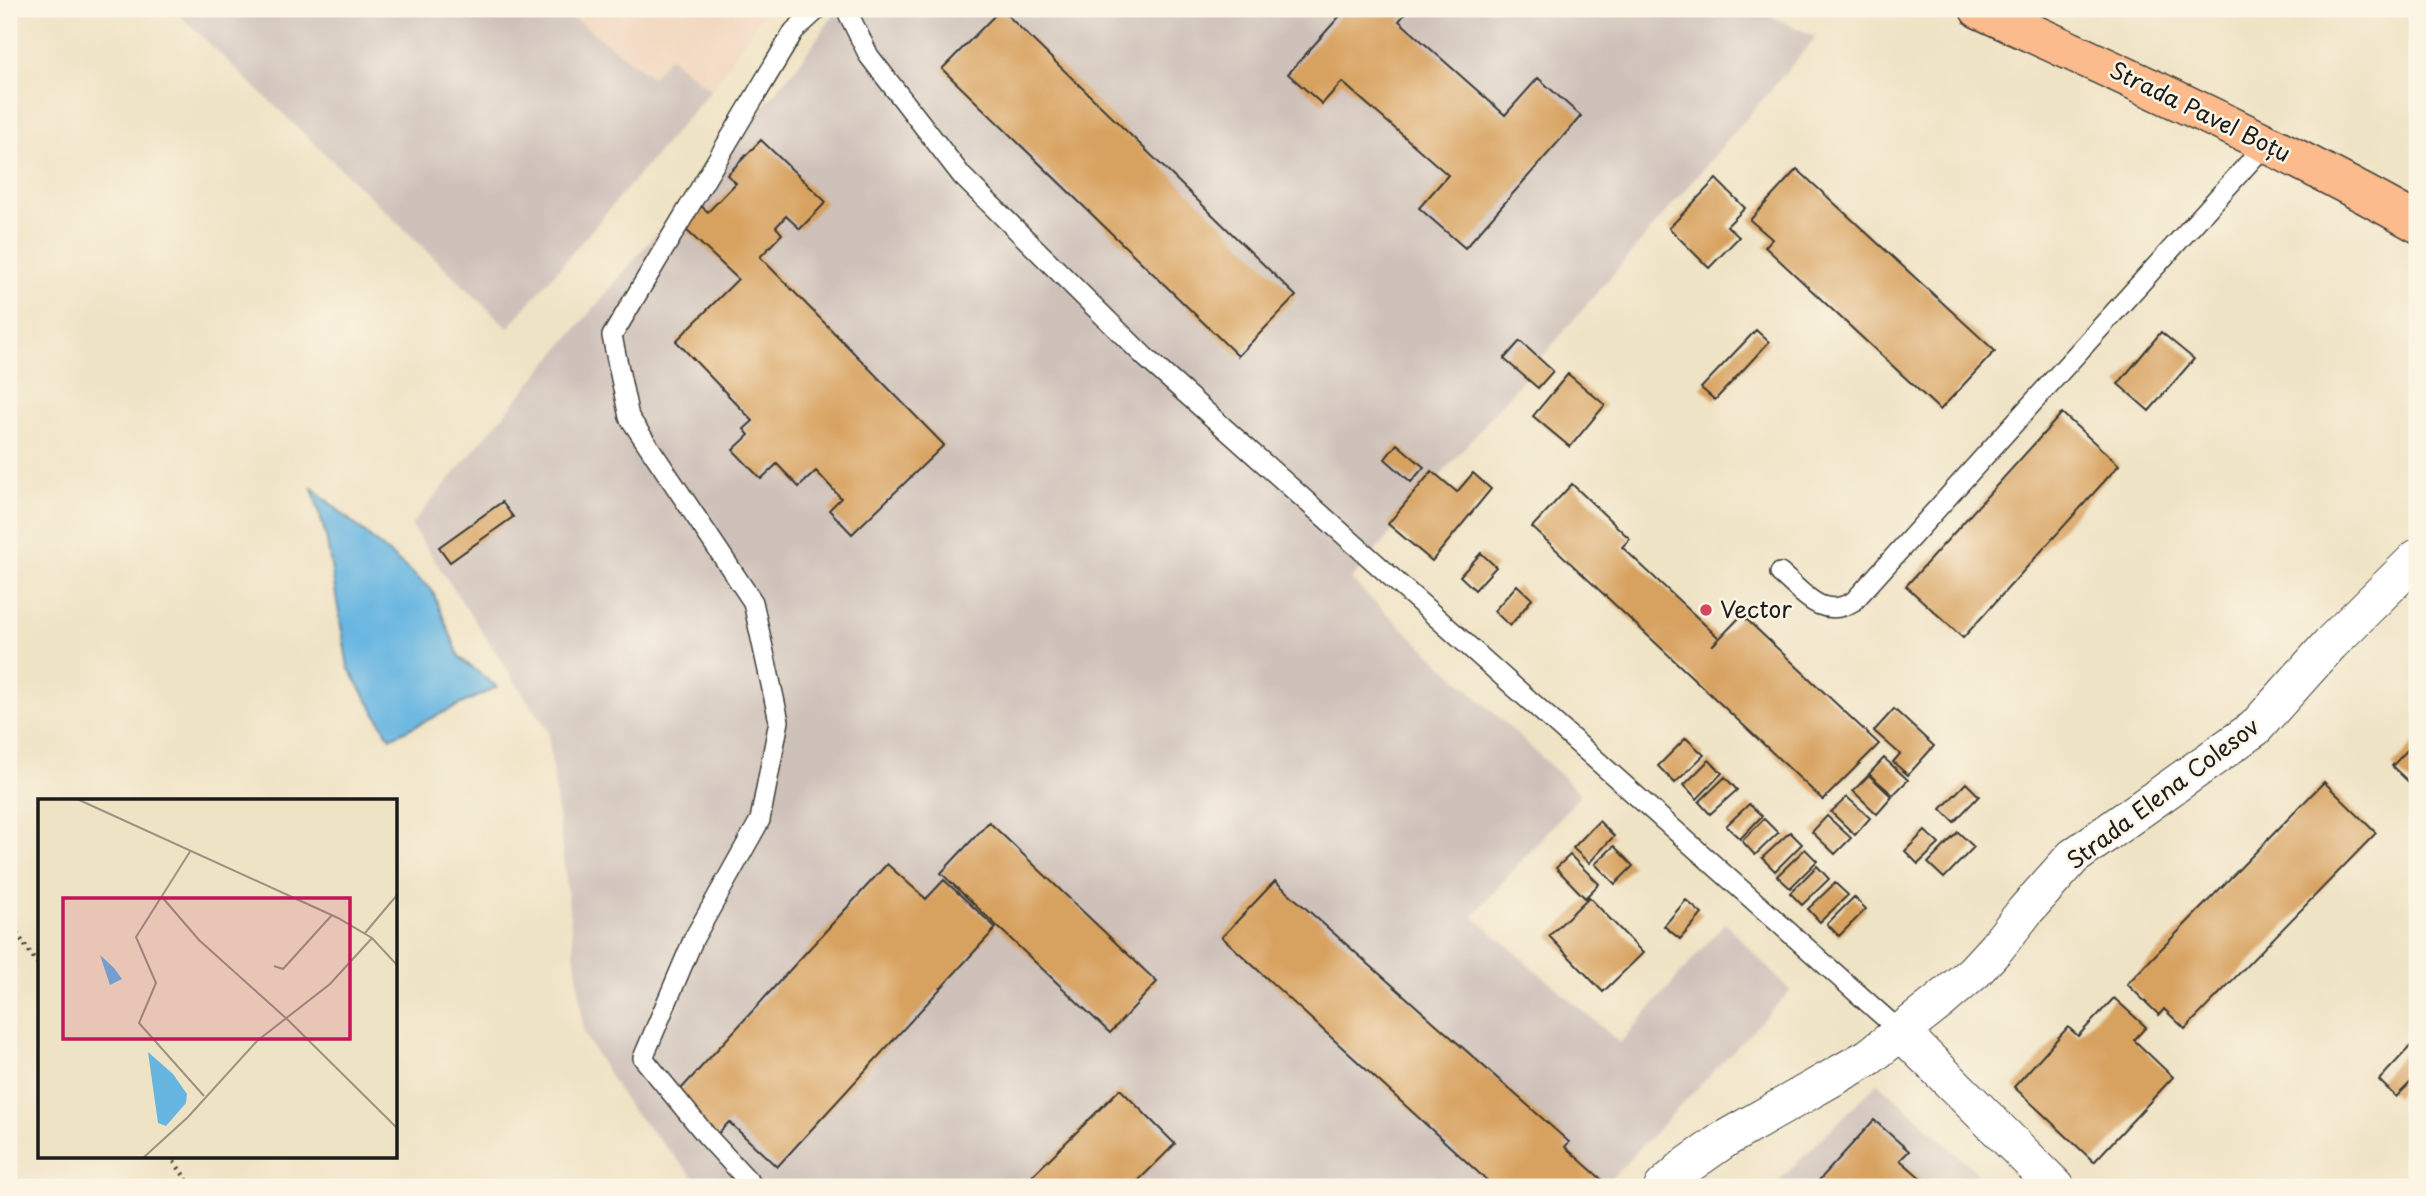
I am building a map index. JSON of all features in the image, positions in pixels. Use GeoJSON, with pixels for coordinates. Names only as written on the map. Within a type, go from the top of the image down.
{"type":"FeatureCollection","features":[{"type":"Feature","properties":{"kind":"main road","name":"Strada Pavel Boțu"},"geometry":{"type":"LineString","coordinates":[[1979,9],[2176,99],[2417,223]]}},
{"type":"Feature","properties":{"kind":"street","name":"Strada Elena Colesov"},"geometry":{"type":"LineString","coordinates":[[1662,1187],[1685,1167],[1726,1139],[1870,1057],[1902,1033],[1974,972],[2073,858],[2255,728],[2330,645],[2417,558]]}},
{"type":"Feature","properties":{"kind":"street"},"geometry":{"type":"LineString","coordinates":[[1902,1033],[2056,1187]]}},
{"type":"Feature","properties":{"kind":"lane"},"geometry":{"type":"LineString","coordinates":[[754,1187],[706,1135],[643,1058],[694,938],[760,820],[779,721],[753,602],[629,417],[612,336],[794,31],[818,9]]}},
{"type":"Feature","properties":{"kind":"lane"},"geometry":{"type":"LineString","coordinates":[[846,9],[869,56],[962,176],[1146,358],[1902,1033]]}},
{"type":"Feature","properties":{"kind":"lane"},"geometry":{"type":"LineString","coordinates":[[1780,573],[1821,607],[1844,607],[1854,601],[2266,144]]}},
{"type":"Feature","properties":{"kind":"path"},"geometry":{"type":"LineString","coordinates":[[9,922],[38,964]]}},
{"type":"Feature","properties":{"kind":"path"},"geometry":{"type":"LineString","coordinates":[[171,1158],[192,1187]]}},
{"type":"Feature","properties":{"kind":"shaded area"},"geometry":{"type":"Polygon","coordinates":[[[173,9],[562,9],[652,77],[669,57],[711,90],[508,328],[173,9]]]}},
{"type":"Feature","properties":{"kind":"shaded area"},"geometry":{"type":"Polygon","coordinates":[[[562,9],[766,9],[711,90],[669,58],[653,77],[562,9]]]}},
{"type":"Feature","properties":{"kind":"shaded area"},"geometry":{"type":"Polygon","coordinates":[[[838,9],[1755,9],[1816,37],[1351,580],[1581,794],[1473,916],[1620,1043],[1725,923],[1790,991],[1603,1187],[703,1187],[628,1106],[584,1034],[548,731],[411,525],[798,65],[838,9]]]}},
{"type":"Feature","properties":{"kind":"shaded area"},"geometry":{"type":"Polygon","coordinates":[[[1878,1082],[1993,1187],[1773,1187],[1878,1082]]]}},
{"type":"Feature","properties":{"kind":"water"},"geometry":{"type":"Polygon","coordinates":[[[312,488],[432,590],[460,658],[497,687],[390,738],[348,667],[326,536],[312,488]]]}},
{"type":"Feature","properties":{"kind":"building"},"geometry":{"type":"Polygon","coordinates":[[[1001,9],[1296,296],[1238,356],[942,69],[1001,9]]]}},
{"type":"Feature","properties":{"kind":"building"},"geometry":{"type":"Polygon","coordinates":[[[1346,9],[1409,9],[1399,21],[1505,115],[1538,78],[1581,116],[1465,248],[1419,208],[1448,175],[1342,82],[1322,104],[1288,74],[1346,9]]]}},
{"type":"Feature","properties":{"kind":"building"},"geometry":{"type":"Polygon","coordinates":[[[761,140],[826,202],[800,229],[786,216],[776,227],[782,234],[760,257],[944,445],[852,534],[829,510],[841,498],[816,471],[799,487],[777,464],[761,479],[733,450],[749,435],[744,429],[753,421],[676,341],[738,279],[682,226],[701,206],[708,212],[736,183],[727,175],[761,140]]]}},
{"type":"Feature","properties":{"kind":"building"},"geometry":{"type":"Polygon","coordinates":[[[1797,169],[1995,351],[1940,410],[1765,247],[1772,239],[1750,220],[1797,169]]]}},
{"type":"Feature","properties":{"kind":"building"},"geometry":{"type":"Polygon","coordinates":[[[1716,179],[1745,208],[1727,226],[1739,237],[1709,268],[1669,228],[1716,179]]]}},
{"type":"Feature","properties":{"kind":"building"},"geometry":{"type":"Polygon","coordinates":[[[1756,330],[1769,342],[1715,400],[1701,388],[1756,330]]]}},
{"type":"Feature","properties":{"kind":"building"},"geometry":{"type":"Polygon","coordinates":[[[2161,332],[2194,359],[2149,411],[2118,384],[2161,332]]]}},
{"type":"Feature","properties":{"kind":"building"},"geometry":{"type":"Polygon","coordinates":[[[1520,341],[1553,371],[1538,388],[1504,359],[1520,341]]]}},
{"type":"Feature","properties":{"kind":"building"},"geometry":{"type":"Polygon","coordinates":[[[1568,374],[1605,405],[1570,447],[1533,416],[1568,374]]]}},
{"type":"Feature","properties":{"kind":"building"},"geometry":{"type":"Polygon","coordinates":[[[2062,413],[2119,465],[1963,638],[1906,586],[2062,413]]]}},
{"type":"Feature","properties":{"kind":"building"},"geometry":{"type":"Polygon","coordinates":[[[1397,444],[1424,467],[1411,482],[1385,459],[1397,444]]]}},
{"type":"Feature","properties":{"kind":"building"},"geometry":{"type":"Polygon","coordinates":[[[1432,471],[1457,492],[1473,473],[1491,489],[1432,561],[1388,524],[1432,471]]]}},
{"type":"Feature","properties":{"kind":"building"},"geometry":{"type":"Polygon","coordinates":[[[1572,484],[1630,539],[1622,547],[1719,638],[1712,646],[1742,615],[1879,744],[1823,800],[1532,527],[1572,484]]]}},
{"type":"Feature","properties":{"kind":"building"},"geometry":{"type":"Polygon","coordinates":[[[502,502],[513,517],[450,562],[439,547],[502,502]]]}},
{"type":"Feature","properties":{"kind":"building"},"geometry":{"type":"Polygon","coordinates":[[[1481,553],[1496,567],[1475,590],[1460,576],[1481,553]]]}},
{"type":"Feature","properties":{"kind":"building"},"geometry":{"type":"Polygon","coordinates":[[[1517,585],[1532,599],[1510,626],[1494,611],[1517,585]]]}},
{"type":"Feature","properties":{"kind":"building"},"geometry":{"type":"Polygon","coordinates":[[[1894,709],[1934,746],[1908,775],[1893,762],[1900,754],[1874,731],[1894,709]]]}},
{"type":"Feature","properties":{"kind":"building"},"geometry":{"type":"Polygon","coordinates":[[[1686,738],[1704,755],[1675,783],[1658,766],[1686,738]]]}},
{"type":"Feature","properties":{"kind":"building"},"geometry":{"type":"Polygon","coordinates":[[[2417,740],[2417,790],[2392,766],[2417,740]]]}},
{"type":"Feature","properties":{"kind":"building"},"geometry":{"type":"Polygon","coordinates":[[[1884,758],[1908,780],[1893,795],[1869,774],[1884,758]]]}},
{"type":"Feature","properties":{"kind":"building"},"geometry":{"type":"Polygon","coordinates":[[[1709,760],[1722,773],[1697,799],[1684,785],[1709,760]]]}},
{"type":"Feature","properties":{"kind":"building"},"geometry":{"type":"Polygon","coordinates":[[[1869,775],[1892,797],[1877,814],[1853,791],[1869,775]]]}},
{"type":"Feature","properties":{"kind":"building"},"geometry":{"type":"Polygon","coordinates":[[[1725,777],[1737,790],[1710,814],[1699,802],[1725,777]]]}},
{"type":"Feature","properties":{"kind":"building"},"geometry":{"type":"Polygon","coordinates":[[[2324,782],[2376,833],[2185,1029],[2164,1009],[2159,1015],[2127,984],[2324,782]]]}},
{"type":"Feature","properties":{"kind":"building"},"geometry":{"type":"Polygon","coordinates":[[[1966,783],[1979,796],[1954,822],[1941,809],[1966,783]]]}},
{"type":"Feature","properties":{"kind":"building"},"geometry":{"type":"Polygon","coordinates":[[[1847,797],[1870,818],[1855,835],[1831,812],[1847,797]]]}},
{"type":"Feature","properties":{"kind":"building"},"geometry":{"type":"Polygon","coordinates":[[[1749,804],[1762,816],[1740,839],[1726,826],[1749,804]]]}},
{"type":"Feature","properties":{"kind":"building"},"geometry":{"type":"Polygon","coordinates":[[[1827,816],[1851,838],[1835,854],[1812,832],[1827,816]]]}},
{"type":"Feature","properties":{"kind":"building"},"geometry":{"type":"Polygon","coordinates":[[[1764,819],[1778,833],[1755,855],[1742,841],[1764,819]]]}},
{"type":"Feature","properties":{"kind":"building"},"geometry":{"type":"Polygon","coordinates":[[[1599,821],[1614,836],[1589,863],[1573,848],[1599,821]]]}},
{"type":"Feature","properties":{"kind":"building"},"geometry":{"type":"Polygon","coordinates":[[[989,822],[1157,982],[1110,1033],[941,873],[989,822]]]}},
{"type":"Feature","properties":{"kind":"building"},"geometry":{"type":"Polygon","coordinates":[[[1925,831],[1939,844],[1918,864],[1905,851],[1925,831]]]}},
{"type":"Feature","properties":{"kind":"building"},"geometry":{"type":"Polygon","coordinates":[[[1790,832],[1802,844],[1775,871],[1762,858],[1790,832]]]}},
{"type":"Feature","properties":{"kind":"building"},"geometry":{"type":"Polygon","coordinates":[[[1958,832],[1974,847],[1944,878],[1928,863],[1958,832]]]}},
{"type":"Feature","properties":{"kind":"building"},"geometry":{"type":"Polygon","coordinates":[[[1614,846],[1633,866],[1615,884],[1595,864],[1614,846]]]}},
{"type":"Feature","properties":{"kind":"building"},"geometry":{"type":"Polygon","coordinates":[[[1805,849],[1817,861],[1790,888],[1777,876],[1805,849]]]}},
{"type":"Feature","properties":{"kind":"building"},"geometry":{"type":"Polygon","coordinates":[[[1570,855],[1599,884],[1585,898],[1556,868],[1570,855]]]}},
{"type":"Feature","properties":{"kind":"building"},"geometry":{"type":"Polygon","coordinates":[[[887,864],[926,899],[944,880],[996,928],[777,1167],[729,1122],[713,1139],[671,1100],[887,864]]]}},
{"type":"Feature","properties":{"kind":"building"},"geometry":{"type":"Polygon","coordinates":[[[1817,866],[1829,879],[1802,905],[1790,893],[1817,866]]]}},
{"type":"Feature","properties":{"kind":"building"},"geometry":{"type":"Polygon","coordinates":[[[1275,881],[1569,1142],[1565,1147],[1608,1185],[1494,1187],[1222,937],[1275,881]]]}},
{"type":"Feature","properties":{"kind":"building"},"geometry":{"type":"Polygon","coordinates":[[[1835,883],[1848,895],[1820,922],[1808,909],[1835,883]]]}},
{"type":"Feature","properties":{"kind":"building"},"geometry":{"type":"Polygon","coordinates":[[[1589,897],[1643,953],[1603,992],[1549,936],[1589,897]]]}},
{"type":"Feature","properties":{"kind":"building"},"geometry":{"type":"Polygon","coordinates":[[[1854,897],[1866,909],[1839,936],[1827,924],[1854,897]]]}},
{"type":"Feature","properties":{"kind":"building"},"geometry":{"type":"Polygon","coordinates":[[[1686,900],[1702,914],[1680,939],[1664,926],[1686,900]]]}},
{"type":"Feature","properties":{"kind":"building"},"geometry":{"type":"Polygon","coordinates":[[[2114,998],[2146,1027],[2134,1040],[2173,1077],[2094,1162],[2014,1087],[2068,1027],[2078,1036],[2114,998]]]}},
{"type":"Feature","properties":{"kind":"building"},"geometry":{"type":"Polygon","coordinates":[[[2417,1039],[2417,1076],[2396,1097],[2379,1080],[2417,1039]]]}},
{"type":"Feature","properties":{"kind":"building"},"geometry":{"type":"Polygon","coordinates":[[[1120,1089],[1175,1144],[1132,1187],[1021,1187],[1120,1089]]]}},
{"type":"Feature","properties":{"kind":"building"},"geometry":{"type":"Polygon","coordinates":[[[1874,1120],[1909,1151],[1900,1160],[1931,1187],[1813,1187],[1874,1120]]]}},
{"type":"Feature","properties":{"kind":"place","name":"Vector"},"geometry":{"type":"Point","coordinates":[1706,610]}}]}
